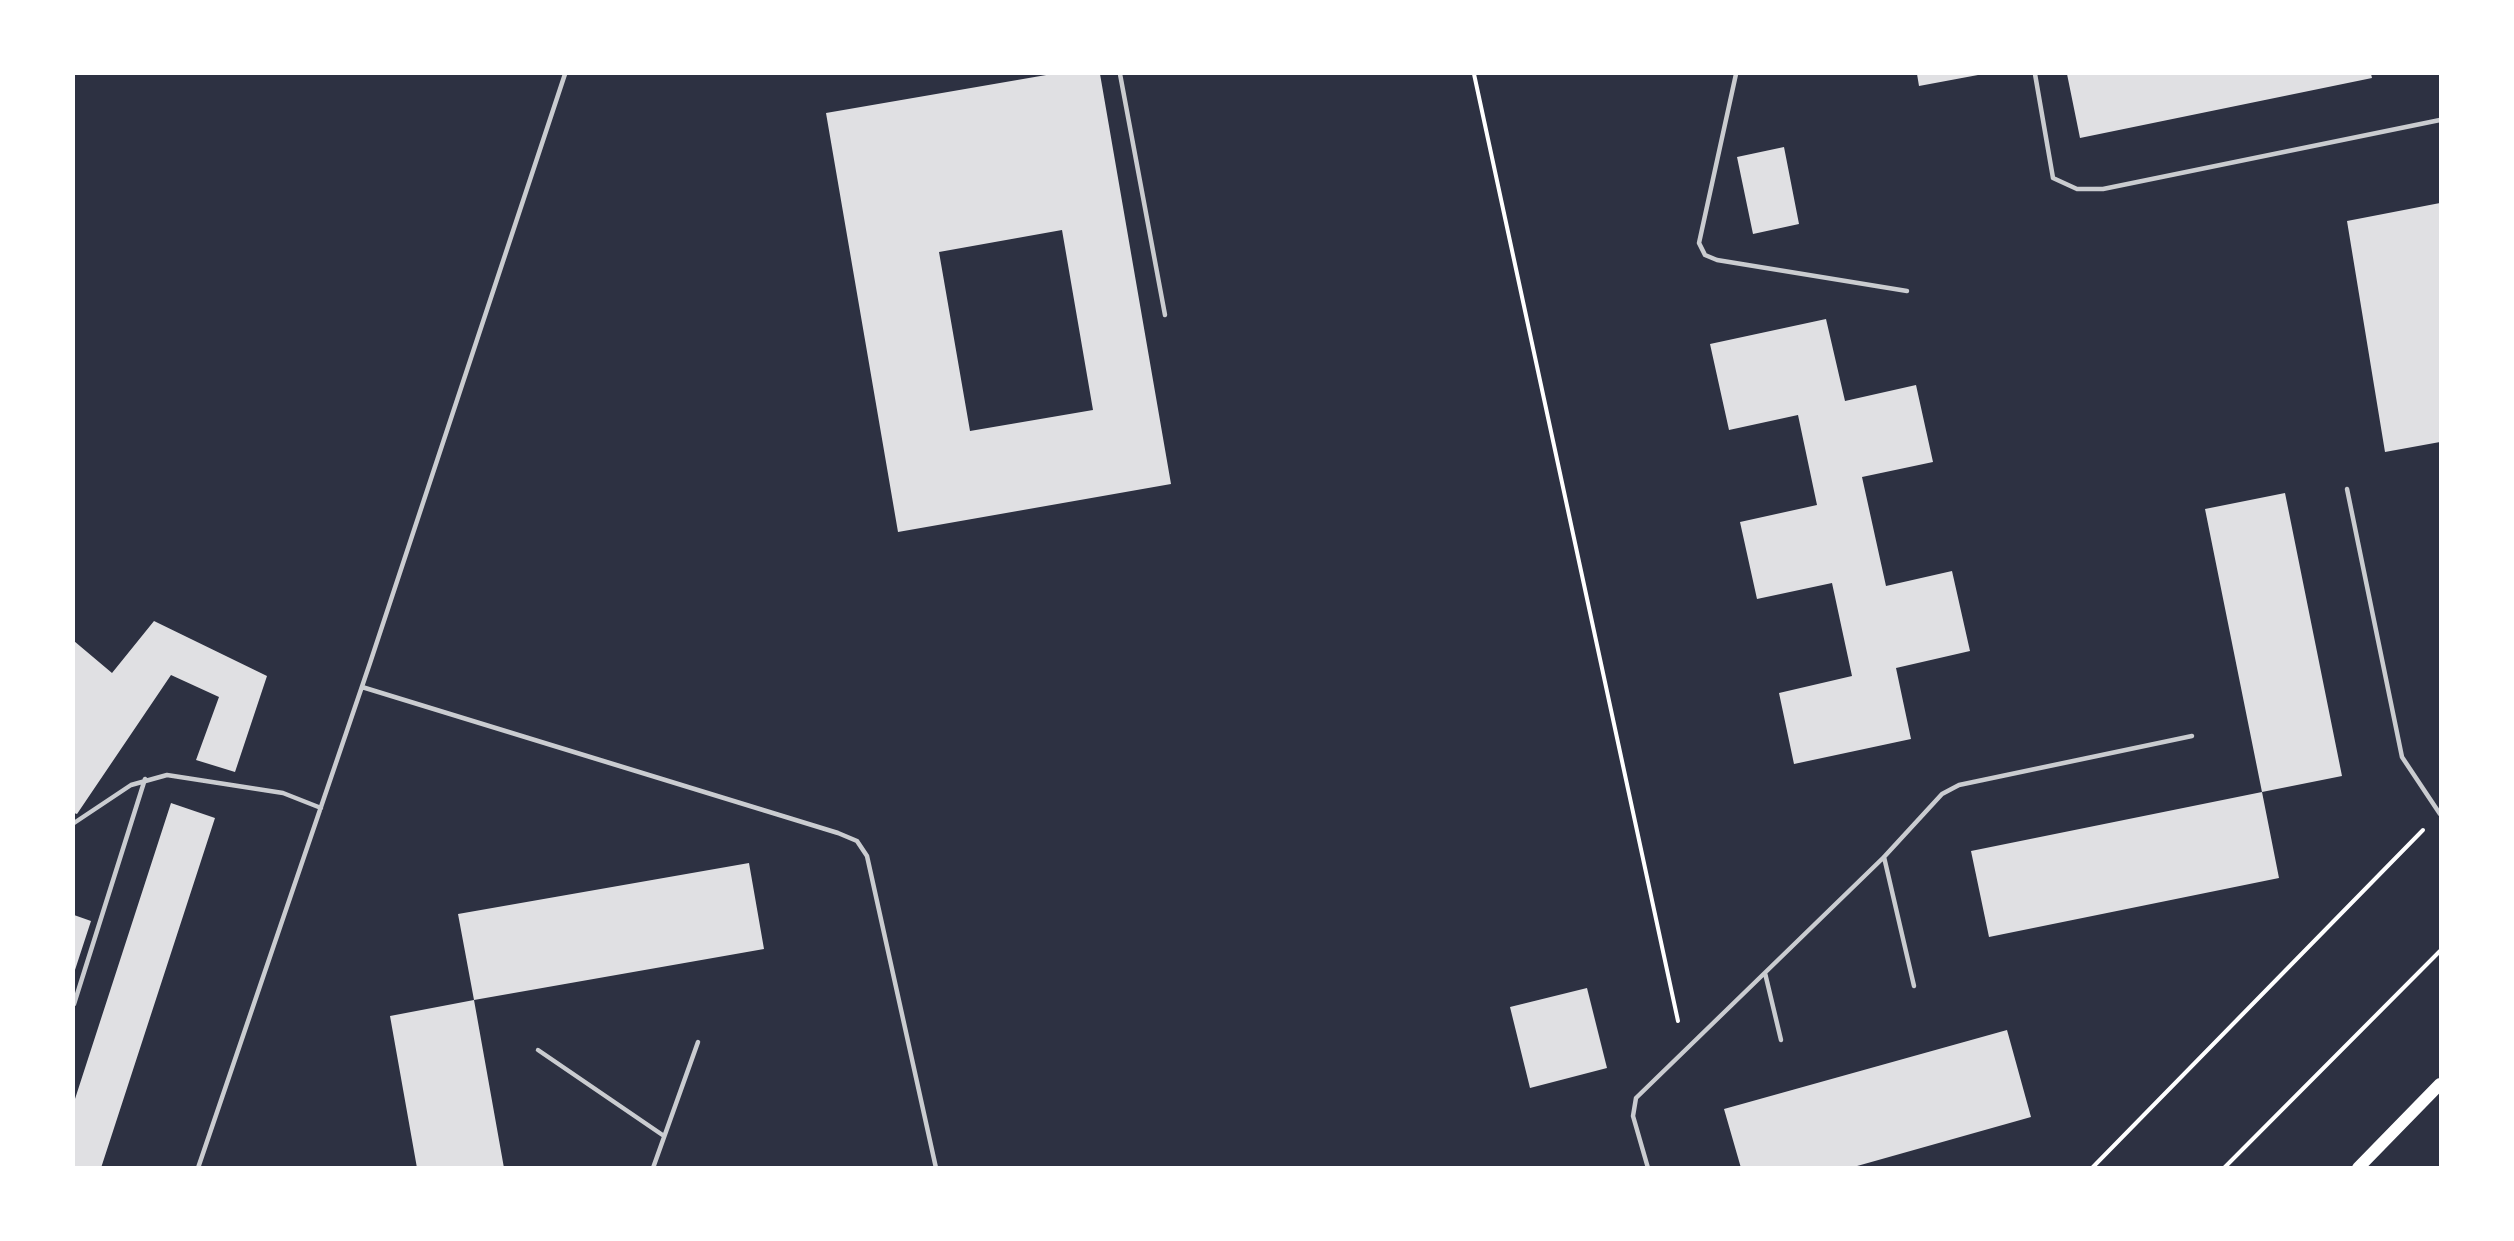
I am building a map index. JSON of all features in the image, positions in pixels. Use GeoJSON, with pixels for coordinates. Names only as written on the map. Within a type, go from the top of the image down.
{"type":"FeatureCollection","features":[{"type":"Feature","properties":{"kind":"main road"},"geometry":{"type":"LineString","coordinates":[[2358,1167],[2440,1084]]}},
{"type":"Feature","properties":{"kind":"lane"},"geometry":{"type":"LineString","coordinates":[[198,1167],[362,687],[565,74]]}},
{"type":"Feature","properties":{"kind":"lane"},"geometry":{"type":"LineString","coordinates":[[1120,74],[1165,315]]}},
{"type":"Feature","properties":{"kind":"lane"},"geometry":{"type":"LineString","coordinates":[[1736,74],[1699,243],[1705,255],[1717,260],[1907,291]]}},
{"type":"Feature","properties":{"kind":"lane"},"geometry":{"type":"LineString","coordinates":[[2035,74],[2053,178],[2077,189],[2103,189],[2440,120]]}},
{"type":"Feature","properties":{"kind":"lane"},"geometry":{"type":"LineString","coordinates":[[2347,489],[2402,757],[2440,814]]}},
{"type":"Feature","properties":{"kind":"lane"},"geometry":{"type":"LineString","coordinates":[[362,687],[815,826],[857,841],[867,856],[936,1167]]}},
{"type":"Feature","properties":{"kind":"lane"},"geometry":{"type":"LineString","coordinates":[[1648,1167],[1633,1116],[1636,1098],[1884,857],[1942,794],[1959,785],[2192,736]]}},
{"type":"Feature","properties":{"kind":"lane"},"geometry":{"type":"LineString","coordinates":[[74,823],[131,785],[145,779],[167,775],[283,793],[321,807]]}},
{"type":"Feature","properties":{"kind":"lane"},"geometry":{"type":"LineString","coordinates":[[74,1004],[145,779]]}},
{"type":"Feature","properties":{"kind":"lane"},"geometry":{"type":"LineString","coordinates":[[1884,857],[1914,986]]}},
{"type":"Feature","properties":{"kind":"lane"},"geometry":{"type":"LineString","coordinates":[[1765,973],[1781,1040]]}},
{"type":"Feature","properties":{"kind":"lane"},"geometry":{"type":"LineString","coordinates":[[653,1167],[698,1042]]}},
{"type":"Feature","properties":{"kind":"lane"},"geometry":{"type":"LineString","coordinates":[[538,1050],[664,1136]]}},
{"type":"Feature","properties":{"kind":"path"},"geometry":{"type":"LineString","coordinates":[[1474,74],[1685,1051]]}},
{"type":"Feature","properties":{"kind":"path"},"geometry":{"type":"LineString","coordinates":[[2092,1167],[2440,814]]}},
{"type":"Feature","properties":{"kind":"path"},"geometry":{"type":"LineString","coordinates":[[2224,1167],[2440,951]]}},
{"type":"Feature","properties":{"kind":"building"},"geometry":{"type":"Polygon","coordinates":[[[1052,74],[1100,74],[1171,484],[898,532],[826,113],[1052,74]],[[1062,230],[939,252],[970,431],[1093,410],[1062,230]]]}},
{"type":"Feature","properties":{"kind":"building"},"geometry":{"type":"Polygon","coordinates":[[[1917,74],[1978,74],[1978,75],[1919,86],[1917,74]]]}},
{"type":"Feature","properties":{"kind":"building"},"geometry":{"type":"Polygon","coordinates":[[[2067,74],[2371,74],[2372,78],[2080,138],[2067,74]]]}},
{"type":"Feature","properties":{"kind":"building"},"geometry":{"type":"Polygon","coordinates":[[[1784,147],[1799,224],[1753,234],[1737,157],[1784,147]]]}},
{"type":"Feature","properties":{"kind":"building"},"geometry":{"type":"Polygon","coordinates":[[[2440,203],[2440,442],[2385,452],[2347,221],[2440,203]]]}},
{"type":"Feature","properties":{"kind":"building"},"geometry":{"type":"Polygon","coordinates":[[[1826,319],[1845,401],[1916,385],[1933,462],[1862,477],[1886,586],[1952,571],[1970,651],[1896,668],[1911,739],[1794,764],[1779,693],[1852,676],[1832,583],[1757,599],[1740,522],[1817,505],[1798,415],[1729,430],[1710,344],[1826,319]]]}},
{"type":"Feature","properties":{"kind":"building"},"geometry":{"type":"Polygon","coordinates":[[[2285,493],[2342,776],[2262,792],[2205,509],[2285,493]]]}},
{"type":"Feature","properties":{"kind":"building"},"geometry":{"type":"Polygon","coordinates":[[[154,621],[267,676],[235,772],[196,760],[219,697],[171,675],[77,814],[74,813],[74,641],[112,673],[154,621]]]}},
{"type":"Feature","properties":{"kind":"building"},"geometry":{"type":"Polygon","coordinates":[[[2262,792],[2279,878],[1989,937],[1971,851],[2262,792]]]}},
{"type":"Feature","properties":{"kind":"building"},"geometry":{"type":"Polygon","coordinates":[[[171,803],[215,818],[101,1168],[74,1168],[74,1102],[171,803]]]}},
{"type":"Feature","properties":{"kind":"building"},"geometry":{"type":"Polygon","coordinates":[[[749,863],[764,949],[474,1000],[458,914],[749,863]]]}},
{"type":"Feature","properties":{"kind":"building"},"geometry":{"type":"Polygon","coordinates":[[[74,915],[91,921],[74,973],[74,915]]]}},
{"type":"Feature","properties":{"kind":"building"},"geometry":{"type":"Polygon","coordinates":[[[1587,988],[1607,1068],[1530,1088],[1510,1007],[1587,988]]]}},
{"type":"Feature","properties":{"kind":"building"},"geometry":{"type":"Polygon","coordinates":[[[474,1000],[504,1168],[417,1168],[390,1016],[474,1000]]]}},
{"type":"Feature","properties":{"kind":"building"},"geometry":{"type":"Polygon","coordinates":[[[2007,1030],[2031,1117],[1850,1168],[1741,1168],[1724,1109],[2007,1030]]]}}]}
